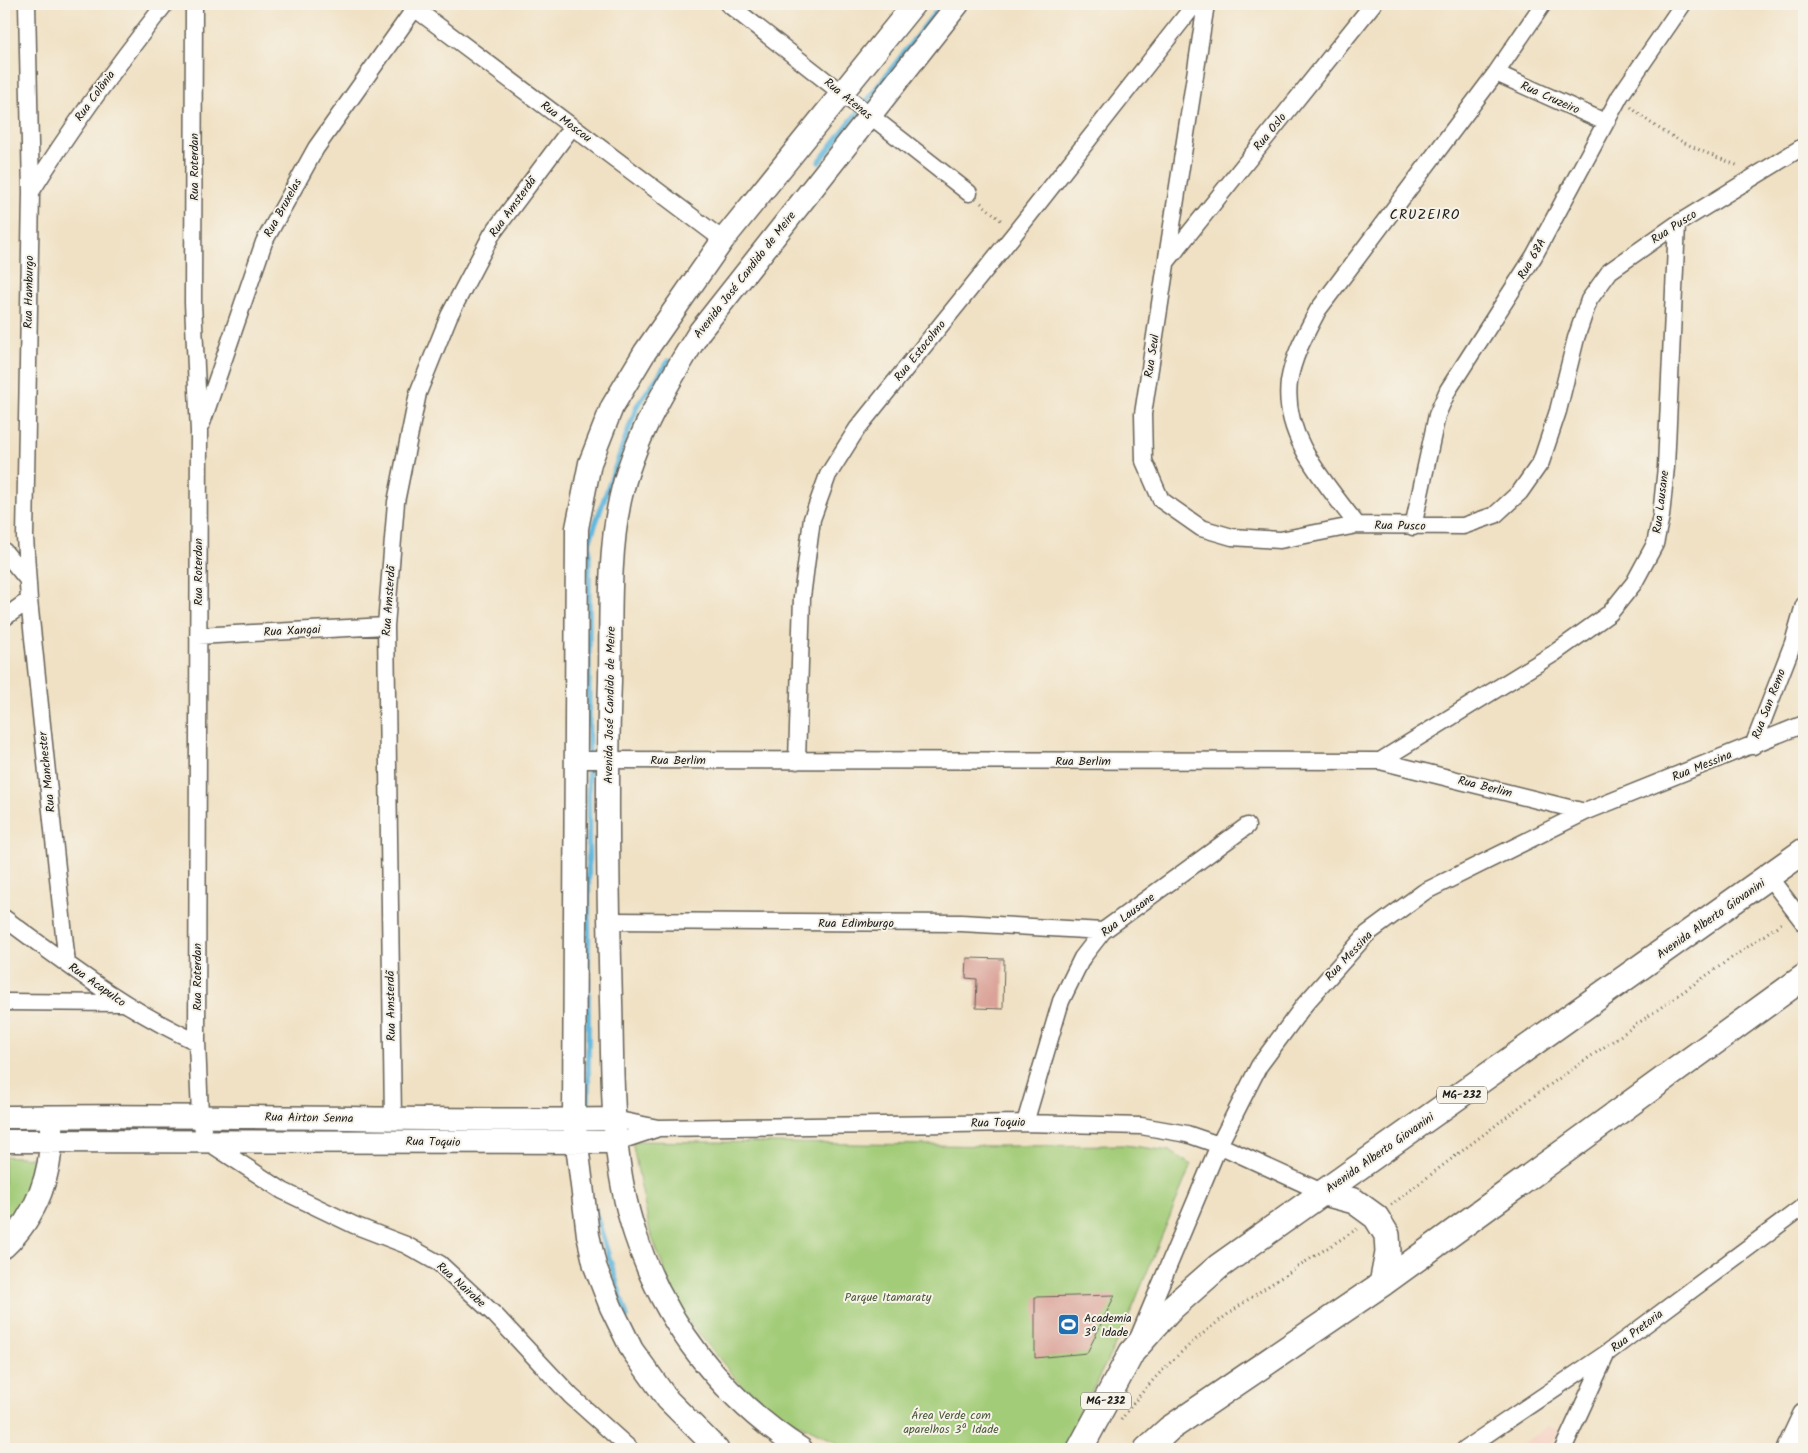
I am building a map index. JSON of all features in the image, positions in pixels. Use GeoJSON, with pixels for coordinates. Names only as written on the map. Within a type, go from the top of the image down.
{"type":"FeatureCollection","features":[{"type":"Feature","properties":{"kind":"main road","name":"Avenida Alberto Giovanini"},"geometry":{"type":"LineString","coordinates":[[1080,1449],[1132,1352],[1168,1311],[1218,1267],[1804,852]]}},
{"type":"Feature","properties":{"kind":"main road"},"geometry":{"type":"LineString","coordinates":[[1147,1449],[1169,1429],[1382,1284],[1804,977]]}},
{"type":"Feature","properties":{"kind":"main road"},"geometry":{"type":"LineString","coordinates":[[1324,1193],[1354,1201],[1376,1217],[1387,1235],[1388,1253],[1382,1284]]}},
{"type":"Feature","properties":{"kind":"street","name":"Rua Hamburgo"},"geometry":{"type":"LineString","coordinates":[[27,4],[31,192],[25,537],[27,579]]}},
{"type":"Feature","properties":{"kind":"street","name":"Rua Colônia"},"geometry":{"type":"LineString","coordinates":[[31,192],[64,140],[110,74],[165,4]]}},
{"type":"Feature","properties":{"kind":"street","name":"Rua Roterdan"},"geometry":{"type":"LineString","coordinates":[[194,4],[193,303],[199,432],[197,1042],[200,1115],[205,1140]]}},
{"type":"Feature","properties":{"kind":"street","name":"Rua Atenas"},"geometry":{"type":"LineString","coordinates":[[728,4],[969,193]]}},
{"type":"Feature","properties":{"kind":"street","name":"Avenida José Candido de Meire"},"geometry":{"type":"LineString","coordinates":[[717,1449],[668,1400],[632,1350],[611,1307],[595,1266],[588,1235],[576,1144],[574,1120],[592,760],[620,500],[640,440],[674,373],[700,331],[856,105],[914,4]]}},
{"type":"Feature","properties":{"kind":"street","name":"Avenida José Candido de Meire"},"geometry":{"type":"LineString","coordinates":[[801,1449],[769,1429],[726,1389],[683,1335],[657,1289],[636,1237],[622,1191],[614,1119],[609,921],[592,760],[578,528],[590,463],[612,407],[645,352],[723,240],[958,4]]}},
{"type":"Feature","properties":{"kind":"street","name":"Rua Estocolmo"},"geometry":{"type":"LineString","coordinates":[[797,761],[802,597],[812,519],[828,475],[857,430],[1195,4]]}},
{"type":"Feature","properties":{"kind":"street","name":"Rua Seul"},"geometry":{"type":"LineString","coordinates":[[1206,4],[1143,414],[1144,461],[1161,500],[1201,528],[1232,537],[1280,540],[1357,525]]}},
{"type":"Feature","properties":{"kind":"street","name":"Rua Oslo"},"geometry":{"type":"LineString","coordinates":[[1167,261],[1373,4]]}},
{"type":"Feature","properties":{"kind":"street","name":"Rua Pusco"},"geometry":{"type":"LineString","coordinates":[[1543,4],[1496,73],[1318,310],[1298,350],[1289,383],[1291,416],[1304,452],[1357,525],[1463,526],[1495,515],[1520,492],[1544,453],[1558,411],[1576,338],[1589,300],[1610,271],[1677,224],[1804,146]]}},
{"type":"Feature","properties":{"kind":"street","name":"Rua 68A"},"geometry":{"type":"LineString","coordinates":[[1413,527],[1437,415],[1448,390],[1534,256],[1620,96],[1683,4]]}},
{"type":"Feature","properties":{"kind":"street","name":"Rua Bruxelas"},"geometry":{"type":"LineString","coordinates":[[199,432],[264,242],[316,148],[412,6]]}},
{"type":"Feature","properties":{"kind":"street","name":"Rua Moscou"},"geometry":{"type":"LineString","coordinates":[[412,6],[723,240]]}},
{"type":"Feature","properties":{"kind":"street","name":"Rua Cruzeiro"},"geometry":{"type":"LineString","coordinates":[[1496,73],[1605,122]]}},
{"type":"Feature","properties":{"kind":"street","name":"Rua Amsterdã"},"geometry":{"type":"LineString","coordinates":[[393,1120],[386,626],[396,502],[418,393],[449,316],[492,234],[572,127]]}},
{"type":"Feature","properties":{"kind":"street","name":"Rua Lausane"},"geometry":{"type":"LineString","coordinates":[[1380,761],[1553,654],[1610,613],[1634,583],[1655,544],[1661,516],[1666,467],[1677,224]]}},
{"type":"Feature","properties":{"kind":"street"},"geometry":{"type":"LineString","coordinates":[[4,551],[27,579]]}},
{"type":"Feature","properties":{"kind":"street","name":"Rua Manchester"},"geometry":{"type":"LineString","coordinates":[[27,579],[67,964]]}},
{"type":"Feature","properties":{"kind":"street"},"geometry":{"type":"LineString","coordinates":[[4,618],[28,600]]}},
{"type":"Feature","properties":{"kind":"street","name":"Rua San Remo"},"geometry":{"type":"LineString","coordinates":[[1753,746],[1793,643],[1804,605]]}},
{"type":"Feature","properties":{"kind":"street","name":"Rua Xangai"},"geometry":{"type":"LineString","coordinates":[[198,636],[386,626]]}},
{"type":"Feature","properties":{"kind":"street","name":"Rua Messina"},"geometry":{"type":"LineString","coordinates":[[1132,1352],[1220,1145],[1259,1066],[1305,1004],[1367,934],[1424,892],[1586,812],[1804,724]]}},
{"type":"Feature","properties":{"kind":"street","name":"Rua Berlim"},"geometry":{"type":"LineString","coordinates":[[592,760],[1380,761],[1586,812]]}},
{"type":"Feature","properties":{"kind":"street","name":"Rua Lausane"},"geometry":{"type":"LineString","coordinates":[[1025,1123],[1061,1001],[1082,958],[1103,931],[1247,826]]}},
{"type":"Feature","properties":{"kind":"street"},"geometry":{"type":"LineString","coordinates":[[1769,877],[1800,918]]}},
{"type":"Feature","properties":{"kind":"street","name":"Rua Acapulco"},"geometry":{"type":"LineString","coordinates":[[4,918],[121,1003],[158,1025],[197,1042]]}},
{"type":"Feature","properties":{"kind":"street","name":"Rua Edimburgo"},"geometry":{"type":"LineString","coordinates":[[609,921],[961,924],[1103,931]]}},
{"type":"Feature","properties":{"kind":"street"},"geometry":{"type":"LineString","coordinates":[[4,1002],[121,1003]]}},
{"type":"Feature","properties":{"kind":"street","name":"Rua Airton Senna"},"geometry":{"type":"LineString","coordinates":[[4,1118],[200,1115],[393,1120],[614,1119]]}},
{"type":"Feature","properties":{"kind":"street"},"geometry":{"type":"LineString","coordinates":[[4,1247],[21,1230],[37,1202],[47,1174],[51,1142],[50,1116]]}},
{"type":"Feature","properties":{"kind":"street","name":"Rua Toquio"},"geometry":{"type":"LineString","coordinates":[[614,1119],[658,1128],[1025,1123],[1141,1126],[1187,1134],[1220,1145],[1324,1193]]}},
{"type":"Feature","properties":{"kind":"street","name":"Rua Toquio"},"geometry":{"type":"LineString","coordinates":[[205,1140],[576,1144],[617,1142],[658,1128]]}},
{"type":"Feature","properties":{"kind":"street"},"geometry":{"type":"LineString","coordinates":[[4,1141],[205,1140]]}},
{"type":"Feature","properties":{"kind":"street","name":"Rua Nairobe"},"geometry":{"type":"LineString","coordinates":[[205,1140],[283,1191],[354,1225],[406,1244],[440,1264],[496,1316],[571,1396],[630,1449]]}},
{"type":"Feature","properties":{"kind":"street","name":"Rua Pretoria"},"geometry":{"type":"LineString","coordinates":[[1465,1449],[1607,1353],[1804,1206]]}},
{"type":"Feature","properties":{"kind":"street"},"geometry":{"type":"LineString","coordinates":[[1563,1449],[1607,1353]]}},
{"type":"Feature","properties":{"kind":"street"},"geometry":{"type":"LineString","coordinates":[[1788,1449],[1804,1415]]}},
{"type":"Feature","properties":{"kind":"path"},"geometry":{"type":"LineString","coordinates":[[1620,96],[1642,117],[1674,137],[1713,156],[1760,174]]}},
{"type":"Feature","properties":{"kind":"path"},"geometry":{"type":"LineString","coordinates":[[969,193],[1015,233]]}},
{"type":"Feature","properties":{"kind":"path"},"geometry":{"type":"LineString","coordinates":[[1116,1427],[1142,1390],[1214,1323],[1376,1217],[1534,1096],[1800,918]]}},
{"type":"Feature","properties":{"kind":"shaded area"},"geometry":{"type":"Polygon","coordinates":[[[1548,1426],[1560,1430],[1550,1449],[1516,1449],[1548,1426]]]}},
{"type":"Feature","properties":{"kind":"green space","name":"Parque Itamaraty"},"geometry":{"type":"Polygon","coordinates":[[[632,1141],[1008,1146],[1125,1145],[1170,1151],[1191,1165],[1127,1321],[1063,1449],[850,1449],[755,1402],[680,1311],[650,1232],[632,1141]]]}},
{"type":"Feature","properties":{"kind":"green space"},"geometry":{"type":"Polygon","coordinates":[[[4,1156],[35,1158],[29,1203],[4,1228],[4,1156]]]}},
{"type":"Feature","properties":{"kind":"building"},"geometry":{"type":"Polygon","coordinates":[[[967,958],[1004,959],[1003,1009],[976,1008],[977,979],[966,978],[967,958]]]}},
{"type":"Feature","properties":{"kind":"building","name":"Academia 3ª Idade"},"geometry":{"type":"Polygon","coordinates":[[[1115,1295],[1087,1353],[1035,1358],[1035,1297],[1115,1295]]]}},
{"type":"Feature","properties":{"kind":"waterway"},"geometry":{"type":"LineString","coordinates":[[819,162],[942,4]]}},
{"type":"Feature","properties":{"kind":"waterway"},"geometry":{"type":"LineString","coordinates":[[588,1108],[589,542],[637,406],[669,361]]}},
{"type":"Feature","properties":{"kind":"waterway"},"geometry":{"type":"LineString","coordinates":[[595,1211],[627,1317]]}},
{"type":"Feature","properties":{"kind":"place","name":"Academia 3ª Idade"},"geometry":{"type":"Point","coordinates":[1068,1325]}},
{"type":"Feature","properties":{"kind":"district","name":"CRUZEIRO"},"geometry":{"type":"Point","coordinates":[1425,215]}},
{"type":"Feature","properties":{"kind":"park label","name":"Área Verde com aparelhos 3ª Idade"},"geometry":{"type":"Point","coordinates":[951,1422]}}]}
